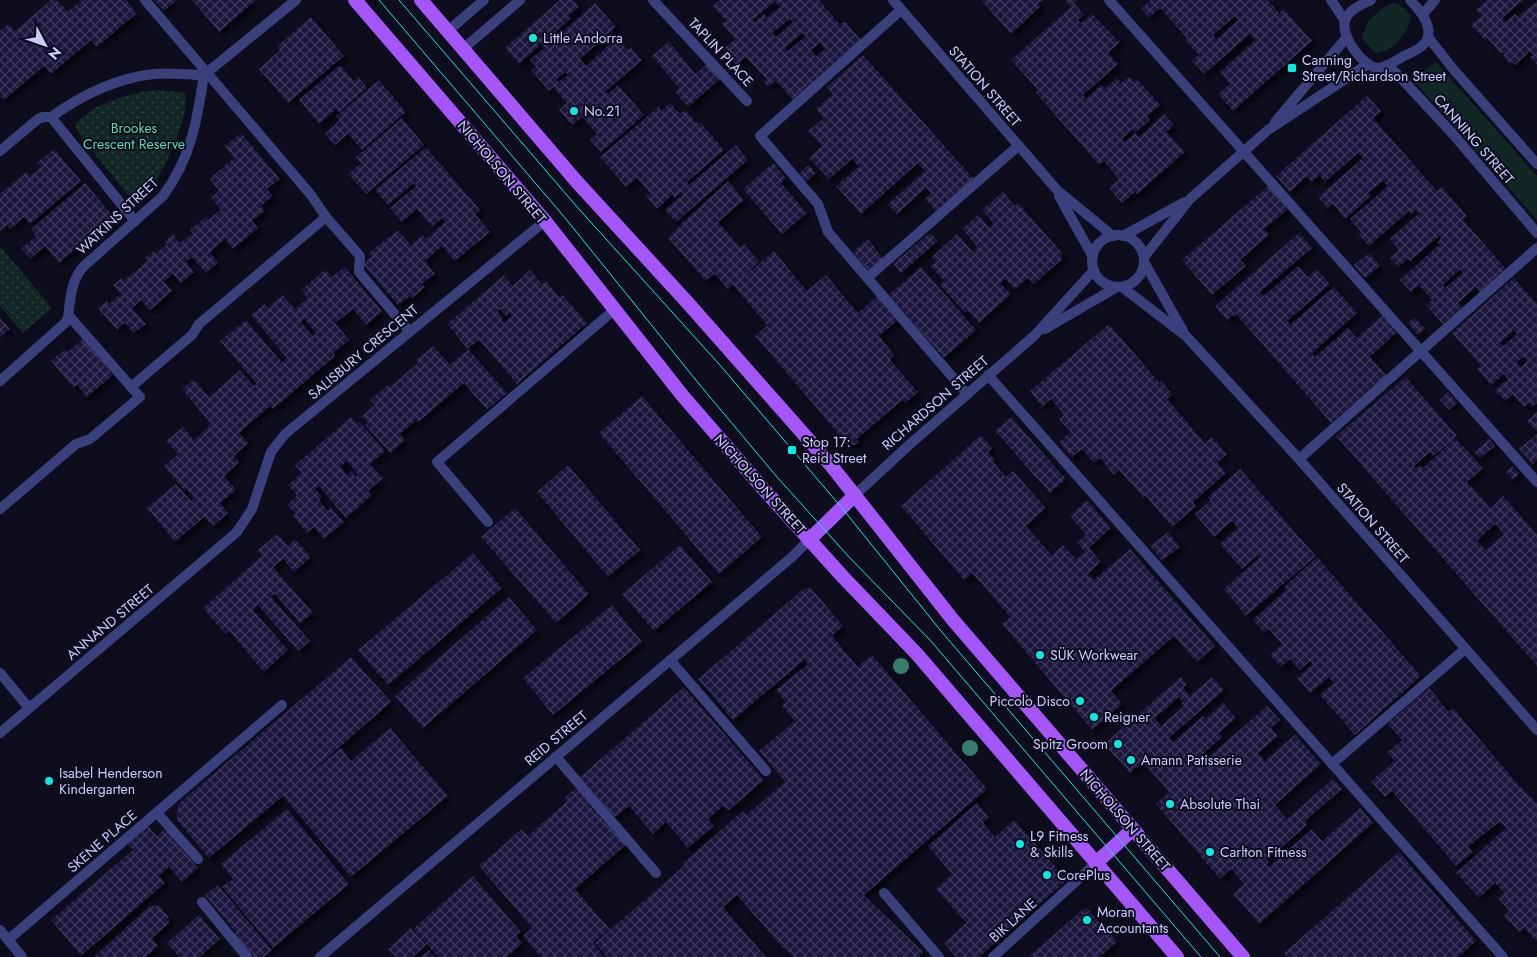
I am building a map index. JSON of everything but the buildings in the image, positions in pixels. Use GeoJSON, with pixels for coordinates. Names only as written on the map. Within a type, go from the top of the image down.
{"type":"FeatureCollection","features":[{"type":"Feature","properties":{"kind":"main road","name":"NICHOLSON STREET"},"geometry":{"type":"LineString","coordinates":[[355,0],[545,221],[682,395],[760,486],[916,653],[1177,957]]}},
{"type":"Feature","properties":{"kind":"main road","name":"NICHOLSON STREET"},"geometry":{"type":"LineString","coordinates":[[421,0],[577,182],[743,364],[830,464],[953,620],[1243,957]]}},
{"type":"Feature","properties":{"kind":"main road"},"geometry":{"type":"LineString","coordinates":[[809,540],[855,495]]}},
{"type":"Feature","properties":{"kind":"main road"},"geometry":{"type":"LineString","coordinates":[[1096,863],[1132,830]]}},
{"type":"Feature","properties":{"kind":"street"},"geometry":{"type":"LineString","coordinates":[[144,0],[311,195],[326,218],[360,256],[359,272],[409,331]]}},
{"type":"Feature","properties":{"kind":"street"},"geometry":{"type":"LineString","coordinates":[[0,151],[38,120],[43,117],[51,117],[82,96],[102,87],[122,80],[155,74],[206,74],[296,0]]}},
{"type":"Feature","properties":{"kind":"street"},"geometry":{"type":"LineString","coordinates":[[448,31],[484,0]]}},
{"type":"Feature","properties":{"kind":"street"},"geometry":{"type":"LineString","coordinates":[[463,49],[520,0]]}},
{"type":"Feature","properties":{"kind":"street","name":"TAPLIN PLACE"},"geometry":{"type":"LineString","coordinates":[[653,0],[747,101]]}},
{"type":"Feature","properties":{"kind":"street","name":"STATION STREET"},"geometry":{"type":"LineString","coordinates":[[893,0],[1056,190],[1093,257]]}},
{"type":"Feature","properties":{"kind":"street"},"geometry":{"type":"LineString","coordinates":[[1109,0],[1422,350],[1537,482]]}},
{"type":"Feature","properties":{"kind":"street"},"geometry":{"type":"LineString","coordinates":[[1331,0],[1345,21]]}},
{"type":"Feature","properties":{"kind":"street"},"geometry":{"type":"LineString","coordinates":[[1371,0],[1353,9],[1345,21],[1344,28],[1356,52],[1368,64],[1377,68],[1387,65],[1418,48],[1425,43],[1428,37],[1428,28],[1423,14],[1410,0]]}},
{"type":"Feature","properties":{"kind":"street"},"geometry":{"type":"LineString","coordinates":[[1423,14],[1435,0]]}},
{"type":"Feature","properties":{"kind":"street"},"geometry":{"type":"LineString","coordinates":[[901,10],[760,136],[818,204],[828,232],[967,394]]}},
{"type":"Feature","properties":{"kind":"street"},"geometry":{"type":"LineString","coordinates":[[1190,199],[1100,244],[1093,257],[1094,270],[1098,277],[1103,282],[1120,287],[1131,284],[1138,279],[1144,260],[1190,199],[1268,130],[1347,37]]}},
{"type":"Feature","properties":{"kind":"street"},"geometry":{"type":"LineString","coordinates":[[1428,37],[1454,70],[1537,164]]}},
{"type":"Feature","properties":{"kind":"street"},"geometry":{"type":"LineString","coordinates":[[1268,130],[1368,64]]}},
{"type":"Feature","properties":{"kind":"street","name":"CANNING STREET"},"geometry":{"type":"LineString","coordinates":[[1387,65],[1452,133],[1537,233]]}},
{"type":"Feature","properties":{"kind":"street","name":"WATKINS STREET"},"geometry":{"type":"LineString","coordinates":[[69,316],[74,284],[81,269],[163,196],[182,166],[194,133],[206,74]]}},
{"type":"Feature","properties":{"kind":"street"},"geometry":{"type":"LineString","coordinates":[[51,117],[135,220]]}},
{"type":"Feature","properties":{"kind":"street"},"geometry":{"type":"LineString","coordinates":[[867,278],[1018,146]]}},
{"type":"Feature","properties":{"kind":"street","name":"STATION STREET"},"geometry":{"type":"LineString","coordinates":[[1056,190],[1118,236]]}},
{"type":"Feature","properties":{"kind":"street"},"geometry":{"type":"LineString","coordinates":[[131,387],[192,335],[199,324],[326,218]]}},
{"type":"Feature","properties":{"kind":"street","name":"SALISBURY CRESCENT"},"geometry":{"type":"LineString","coordinates":[[237,532],[252,509],[271,452],[285,434],[545,221]]}},
{"type":"Feature","properties":{"kind":"street"},"geometry":{"type":"LineString","coordinates":[[1118,236],[1131,238],[1137,243],[1144,260]]}},
{"type":"Feature","properties":{"kind":"street"},"geometry":{"type":"LineString","coordinates":[[1299,459],[1537,248]]}},
{"type":"Feature","properties":{"kind":"street","name":"STATION STREET"},"geometry":{"type":"LineString","coordinates":[[1144,260],[1186,336]]}},
{"type":"Feature","properties":{"kind":"street","name":"RICHARDSON STREET"},"geometry":{"type":"LineString","coordinates":[[855,495],[883,468],[1035,335],[1094,270]]}},
{"type":"Feature","properties":{"kind":"street","name":"STATION STREET"},"geometry":{"type":"LineString","coordinates":[[1120,287],[1186,336],[1299,459],[1537,730]]}},
{"type":"Feature","properties":{"kind":"street","name":"RICHARDSON STREET"},"geometry":{"type":"LineString","coordinates":[[1035,335],[1120,287]]}},
{"type":"Feature","properties":{"kind":"street"},"geometry":{"type":"LineString","coordinates":[[488,522],[437,462],[614,310]]}},
{"type":"Feature","properties":{"kind":"street"},"geometry":{"type":"LineString","coordinates":[[0,381],[58,331],[66,323],[69,316],[140,398],[90,439],[76,444],[0,509]]}},
{"type":"Feature","properties":{"kind":"street"},"geometry":{"type":"LineString","coordinates":[[988,375],[1502,957]]}},
{"type":"Feature","properties":{"kind":"street","name":"ANNAND STREET"},"geometry":{"type":"LineString","coordinates":[[0,733],[237,532]]}},
{"type":"Feature","properties":{"kind":"street","name":"REID STREET"},"geometry":{"type":"LineString","coordinates":[[320,957],[792,557],[809,540]]}},
{"type":"Feature","properties":{"kind":"street"},"geometry":{"type":"LineString","coordinates":[[1332,764],[1465,649]]}},
{"type":"Feature","properties":{"kind":"street"},"geometry":{"type":"LineString","coordinates":[[670,660],[766,771]]}},
{"type":"Feature","properties":{"kind":"street"},"geometry":{"type":"LineString","coordinates":[[0,673],[29,708]]}},
{"type":"Feature","properties":{"kind":"street","name":"SKENE PLACE"},"geometry":{"type":"LineString","coordinates":[[8,940],[282,705]]}},
{"type":"Feature","properties":{"kind":"street"},"geometry":{"type":"LineString","coordinates":[[556,757],[656,873]]}},
{"type":"Feature","properties":{"kind":"street"},"geometry":{"type":"LineString","coordinates":[[156,813],[198,859]]}},
{"type":"Feature","properties":{"kind":"street","name":"BIK LANE"},"geometry":{"type":"LineString","coordinates":[[993,957],[1096,863]]}},
{"type":"Feature","properties":{"kind":"street"},"geometry":{"type":"LineString","coordinates":[[884,893],[939,957]]}},
{"type":"Feature","properties":{"kind":"street"},"geometry":{"type":"LineString","coordinates":[[202,902],[247,957]]}},
{"type":"Feature","properties":{"kind":"street"},"geometry":{"type":"LineString","coordinates":[[0,930],[22,957]]}},
{"type":"Feature","properties":{"kind":"green space"},"geometry":{"type":"Polygon","coordinates":[[[1392,3],[1400,5],[1411,17],[1407,29],[1394,46],[1388,50],[1375,53],[1362,38],[1366,26],[1381,9],[1392,3]]]}},
{"type":"Feature","properties":{"kind":"green space"},"geometry":{"type":"Polygon","coordinates":[[[1436,62],[1537,176],[1537,220],[1413,80],[1436,62]]]}},
{"type":"Feature","properties":{"kind":"green space","name":"Brookes Crescent Reserve"},"geometry":{"type":"Polygon","coordinates":[[[158,90],[185,93],[186,104],[182,120],[168,158],[158,176],[148,189],[138,196],[128,195],[79,134],[76,124],[92,110],[114,100],[137,93],[158,90]]]}},
{"type":"Feature","properties":{"kind":"green space"},"geometry":{"type":"Polygon","coordinates":[[[0,246],[52,308],[23,333],[0,306],[0,246]]]}},
{"type":"Feature","properties":{"kind":"tram line"},"geometry":{"type":"LineString","coordinates":[[379,0],[566,219],[699,384],[777,477],[849,557],[930,640],[1201,957]]}},
{"type":"Feature","properties":{"kind":"tram line"},"geometry":{"type":"LineString","coordinates":[[399,0],[578,208],[719,364],[842,508],[941,631],[1220,957]]}},
{"type":"Feature","properties":{"kind":"place","name":"Little Andorra"},"geometry":{"type":"Point","coordinates":[533,38]}},
{"type":"Feature","properties":{"kind":"place","name":"Canning Street/Richardson Street"},"geometry":{"type":"Point","coordinates":[1292,68]}},
{"type":"Feature","properties":{"kind":"place","name":"No.21"},"geometry":{"type":"Point","coordinates":[574,111]}},
{"type":"Feature","properties":{"kind":"place","name":"Stop 17: Reid Street"},"geometry":{"type":"Point","coordinates":[792,450]}},
{"type":"Feature","properties":{"kind":"place","name":"SÜK Workwear"},"geometry":{"type":"Point","coordinates":[1040,655]}},
{"type":"Feature","properties":{"kind":"place","name":"Piccolo Disco"},"geometry":{"type":"Point","coordinates":[1080,701]}},
{"type":"Feature","properties":{"kind":"place","name":"Reigner"},"geometry":{"type":"Point","coordinates":[1094,717]}},
{"type":"Feature","properties":{"kind":"place","name":"Spitz Groom"},"geometry":{"type":"Point","coordinates":[1118,744]}},
{"type":"Feature","properties":{"kind":"place","name":"Amann Patisserie"},"geometry":{"type":"Point","coordinates":[1131,760]}},
{"type":"Feature","properties":{"kind":"place","name":"Isabel Henderson Kindergarten"},"geometry":{"type":"Point","coordinates":[49,781]}},
{"type":"Feature","properties":{"kind":"place","name":"Absolute Thai"},"geometry":{"type":"Point","coordinates":[1170,804]}},
{"type":"Feature","properties":{"kind":"place","name":"L9 Fitness & Skills"},"geometry":{"type":"Point","coordinates":[1020,844]}},
{"type":"Feature","properties":{"kind":"place","name":"Carlton Fitness"},"geometry":{"type":"Point","coordinates":[1210,852]}},
{"type":"Feature","properties":{"kind":"place","name":"CorePlus"},"geometry":{"type":"Point","coordinates":[1047,875]}},
{"type":"Feature","properties":{"kind":"place","name":"Moran Accountants"},"geometry":{"type":"Point","coordinates":[1087,920]}}]}
